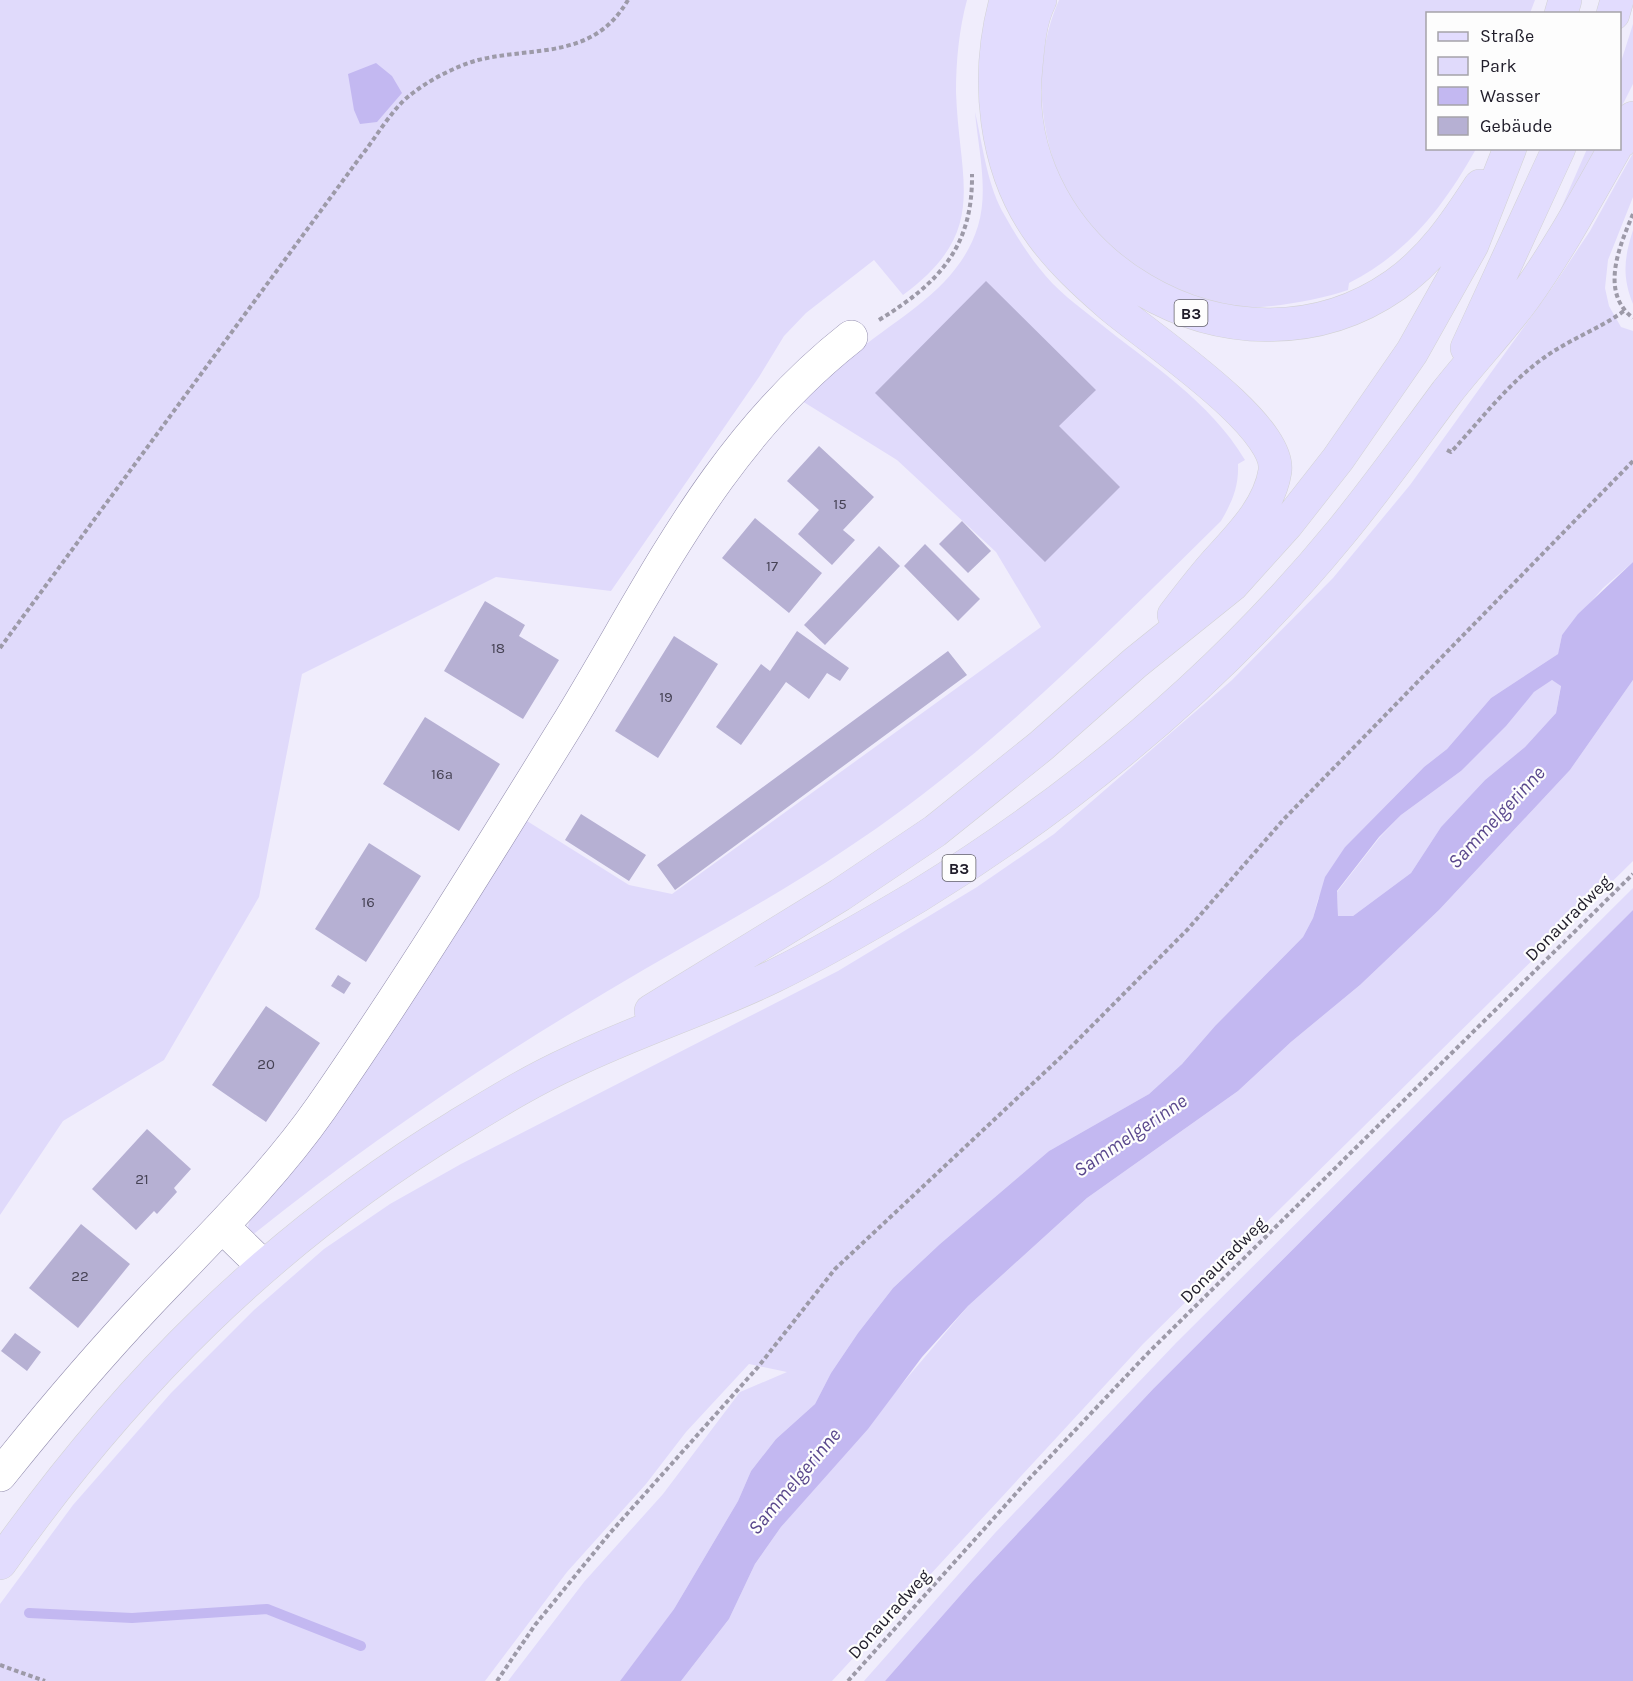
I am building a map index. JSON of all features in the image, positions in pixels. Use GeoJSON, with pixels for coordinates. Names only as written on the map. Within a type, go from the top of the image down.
{"type":"FeatureCollection","features":[{"type":"Feature","properties":{"kind":"main road","name":"B3"},"geometry":{"type":"LineString","coordinates":[[1006,0],[995,68],[997,119],[1007,162],[1022,201],[1041,233],[1065,263],[1109,304],[1234,406],[1254,425],[1273,455],[1275,468],[1273,478],[1268,495],[1256,515],[1135,663]]}},
{"type":"Feature","properties":{"kind":"main road","name":"B3"},"geometry":{"type":"LineString","coordinates":[[1040,0],[1029,42],[1024,85],[1025,120],[1033,153],[1048,190],[1064,219],[1115,272],[1173,307],[1200,316],[1256,324],[1290,324],[1344,312],[1373,299],[1415,270],[1434,251],[1458,221],[1502,150]]}},
{"type":"Feature","properties":{"kind":"main road"},"geometry":{"type":"LineString","coordinates":[[1621,140],[1633,118]]}},
{"type":"Feature","properties":{"kind":"main road","name":"B3"},"geometry":{"type":"LineString","coordinates":[[574,1060],[753,946],[840,895],[935,831],[1041,747],[1135,663],[1232,585],[1287,524],[1380,402],[1412,352],[1472,245],[1509,150]]}},
{"type":"Feature","properties":{"kind":"main road","name":"B3"},"geometry":{"type":"LineString","coordinates":[[574,1060],[772,977],[844,939],[921,894],[1036,817],[1093,775],[1148,729],[1228,655],[1340,534],[1446,394],[1558,150]]}},
{"type":"Feature","properties":{"kind":"main road"},"geometry":{"type":"LineString","coordinates":[[1446,394],[1524,298],[1561,243],[1615,150]]}},
{"type":"Feature","properties":{"kind":"main road"},"geometry":{"type":"LineString","coordinates":[[0,1563],[67,1472],[109,1421],[185,1339],[263,1266],[362,1188],[423,1147],[527,1084],[574,1060]]}},
{"type":"Feature","properties":{"kind":"street"},"geometry":{"type":"LineString","coordinates":[[0,1475],[67,1393],[222,1226],[284,1156],[319,1111],[404,983],[564,729],[687,520],[720,472],[787,394],[851,337]]}},
{"type":"Feature","properties":{"kind":"street"},"geometry":{"type":"LineString","coordinates":[[222,1226],[263,1266]]}},
{"type":"Feature","properties":{"kind":"path"},"geometry":{"type":"LineString","coordinates":[[0,648],[347,175],[408,96],[441,76],[477,60],[565,49],[595,36],[621,12],[628,0]]}},
{"type":"Feature","properties":{"kind":"path"},"geometry":{"type":"LineString","coordinates":[[851,337],[922,290],[958,248],[972,198],[972,167]]}},
{"type":"Feature","properties":{"kind":"path"},"geometry":{"type":"LineString","coordinates":[[1633,214],[1622,239],[1615,274],[1617,294],[1624,311],[1633,318]]}},
{"type":"Feature","properties":{"kind":"path"},"geometry":{"type":"LineString","coordinates":[[1451,452],[1532,366],[1557,348],[1594,331],[1624,311]]}},
{"type":"Feature","properties":{"kind":"path"},"geometry":{"type":"LineString","coordinates":[[497,1681],[535,1625],[610,1533],[758,1367],[835,1269],[1061,1057],[1172,945],[1284,819],[1633,461]]}},
{"type":"Feature","properties":{"kind":"path","name":"Donauradweg"},"geometry":{"type":"LineString","coordinates":[[848,1681],[1029,1480],[1149,1352],[1633,873]]}},
{"type":"Feature","properties":{"kind":"path"},"geometry":{"type":"LineString","coordinates":[[0,1665],[45,1681]]}},
{"type":"Feature","properties":{"kind":"green space"},"geometry":{"type":"Polygon","coordinates":[[[0,0],[967,0],[960,34],[956,81],[963,204],[959,227],[948,249],[930,272],[903,295],[874,260],[806,313],[784,336],[759,377],[611,591],[496,577],[302,674],[259,897],[164,1060],[63,1121],[0,1215],[0,0]]]}},
{"type":"Feature","properties":{"kind":"green space"},"geometry":{"type":"Polygon","coordinates":[[[1059,0],[1535,0],[1530,12],[1426,12],[1426,150],[1475,150],[1464,170],[1423,226],[1389,257],[1349,283],[1348,290],[1293,303],[1251,308],[1211,305],[1195,301],[1138,269],[1097,236],[1076,208],[1059,176],[1048,141],[1042,105],[1042,69],[1048,33],[1059,0]]]}},
{"type":"Feature","properties":{"kind":"green space"},"geometry":{"type":"Polygon","coordinates":[[[1633,24],[1633,84],[1621,108],[1621,62],[1633,24]]]}},
{"type":"Feature","properties":{"kind":"green space"},"geometry":{"type":"Polygon","coordinates":[[[975,112],[994,192],[1009,223],[1035,263],[1067,297],[1197,401],[1215,419],[1245,460],[1238,464],[1234,494],[1221,521],[1087,652],[995,736],[897,813],[787,887],[606,992],[468,1078],[335,1171],[250,1237],[248,1226],[254,1209],[527,821],[629,885],[672,894],[1041,627],[996,552],[897,460],[802,401],[860,349],[929,296],[945,281],[970,247],[978,226],[983,198],[975,112]]]}},
{"type":"Feature","properties":{"kind":"green space"},"geometry":{"type":"Polygon","coordinates":[[[1587,150],[1598,150],[1552,229],[1587,150]]]}},
{"type":"Feature","properties":{"kind":"green space"},"geometry":{"type":"Polygon","coordinates":[[[1633,153],[1633,197],[1608,260],[1605,288],[1609,306],[1621,327],[1633,331],[1633,562],[1603,588],[1562,635],[1558,654],[1491,698],[1447,749],[1424,767],[1345,847],[1318,899],[1313,918],[1303,937],[1215,1026],[1182,1064],[1149,1094],[1049,1151],[940,1244],[893,1288],[831,1373],[815,1404],[776,1439],[751,1471],[738,1501],[674,1609],[620,1681],[508,1681],[584,1582],[663,1494],[740,1392],[787,1372],[749,1364],[686,1432],[646,1484],[567,1572],[485,1681],[0,1681],[0,1604],[73,1505],[171,1393],[254,1310],[324,1249],[390,1204],[461,1164],[838,971],[977,887],[1054,834],[1232,680],[1333,578],[1410,485],[1554,285],[1590,231],[1633,153]]]}},
{"type":"Feature","properties":{"kind":"green space"},"geometry":{"type":"Polygon","coordinates":[[[1633,230],[1633,304],[1627,285],[1626,267],[1633,230]]]}},
{"type":"Feature","properties":{"kind":"green space"},"geometry":{"type":"Polygon","coordinates":[[[1552,680],[1561,685],[1556,713],[1525,747],[1485,780],[1441,827],[1411,873],[1353,916],[1338,916],[1337,892],[1380,837],[1401,815],[1461,771],[1534,692],[1552,680]]]}},
{"type":"Feature","properties":{"kind":"green space"},"geometry":{"type":"Polygon","coordinates":[[[1633,680],[1633,861],[1143,1344],[832,1681],[681,1681],[729,1619],[755,1564],[781,1527],[968,1306],[1087,1198],[1238,1091],[1291,1042],[1360,985],[1439,910],[1570,770],[1633,680]]]}},
{"type":"Feature","properties":{"kind":"green space"},"geometry":{"type":"Polygon","coordinates":[[[1633,888],[1633,910],[1154,1388],[972,1582],[885,1681],[864,1681],[995,1533],[1176,1343],[1633,888]]]}},
{"type":"Feature","properties":{"kind":"water"},"geometry":{"type":"Polygon","coordinates":[[[376,63],[392,76],[402,93],[377,122],[360,124],[354,110],[348,74],[376,63]]]}},
{"type":"Feature","properties":{"kind":"water","name":"Sammelgerinne"},"geometry":{"type":"Polygon","coordinates":[[[1633,562],[1633,680],[1570,770],[1439,910],[1360,985],[1291,1042],[1238,1091],[1087,1198],[968,1306],[922,1357],[868,1429],[781,1527],[755,1564],[729,1619],[681,1681],[620,1681],[674,1609],[738,1501],[751,1471],[776,1439],[815,1404],[831,1373],[893,1288],[940,1244],[1049,1151],[1149,1094],[1182,1064],[1215,1026],[1303,937],[1313,918],[1325,877],[1345,847],[1424,767],[1447,749],[1491,698],[1558,654],[1562,635],[1578,614],[1633,562]],[[1552,680],[1534,692],[1506,726],[1461,771],[1401,815],[1379,837],[1337,891],[1338,916],[1353,916],[1411,873],[1441,827],[1485,780],[1525,747],[1556,713],[1561,686],[1552,680]]]}},
{"type":"Feature","properties":{"kind":"water"},"geometry":{"type":"Polygon","coordinates":[[[1633,910],[1633,1681],[885,1681],[972,1582],[1154,1388],[1633,910]]]}},
{"type":"Feature","properties":{"kind":"building"},"geometry":{"type":"Polygon","coordinates":[[[986,281],[1096,390],[1059,426],[1120,487],[1045,562],[875,393],[986,281]]]}},
{"type":"Feature","properties":{"kind":"building"},"geometry":{"type":"Polygon","coordinates":[[[819,446],[874,497],[843,530],[855,540],[832,565],[798,534],[819,510],[787,481],[819,446]]]}},
{"type":"Feature","properties":{"kind":"building"},"geometry":{"type":"Polygon","coordinates":[[[755,518],[822,573],[789,613],[722,558],[755,518]]]}},
{"type":"Feature","properties":{"kind":"building"},"geometry":{"type":"Polygon","coordinates":[[[962,521],[991,551],[968,573],[939,544],[962,521]]]}},
{"type":"Feature","properties":{"kind":"building"},"geometry":{"type":"Polygon","coordinates":[[[925,544],[980,599],[958,621],[904,566],[925,544]]]}},
{"type":"Feature","properties":{"kind":"building"},"geometry":{"type":"Polygon","coordinates":[[[879,546],[900,566],[825,645],[804,625],[879,546]]]}},
{"type":"Feature","properties":{"kind":"building"},"geometry":{"type":"Polygon","coordinates":[[[485,601],[525,625],[519,636],[559,660],[523,719],[444,671],[485,601]]]}},
{"type":"Feature","properties":{"kind":"building"},"geometry":{"type":"Polygon","coordinates":[[[797,631],[849,668],[840,681],[827,673],[809,699],[786,682],[741,745],[716,727],[761,664],[770,671],[797,631]]]}},
{"type":"Feature","properties":{"kind":"building"},"geometry":{"type":"Polygon","coordinates":[[[674,636],[718,664],[658,758],[615,731],[674,636]]]}},
{"type":"Feature","properties":{"kind":"building"},"geometry":{"type":"Polygon","coordinates":[[[948,651],[967,675],[675,890],[657,865],[948,651]]]}},
{"type":"Feature","properties":{"kind":"building"},"geometry":{"type":"Polygon","coordinates":[[[425,717],[500,764],[459,831],[383,784],[425,717]]]}},
{"type":"Feature","properties":{"kind":"building"},"geometry":{"type":"Polygon","coordinates":[[[581,814],[646,855],[629,881],[565,840],[581,814]]]}},
{"type":"Feature","properties":{"kind":"building"},"geometry":{"type":"Polygon","coordinates":[[[369,843],[421,876],[366,962],[315,929],[369,843]]]}},
{"type":"Feature","properties":{"kind":"building"},"geometry":{"type":"Polygon","coordinates":[[[338,975],[351,983],[344,994],[331,986],[338,975]]]}},
{"type":"Feature","properties":{"kind":"building"},"geometry":{"type":"Polygon","coordinates":[[[266,1006],[320,1043],[266,1122],[212,1085],[266,1006]]]}},
{"type":"Feature","properties":{"kind":"building"},"geometry":{"type":"Polygon","coordinates":[[[147,1129],[191,1169],[174,1188],[177,1192],[157,1214],[154,1211],[136,1230],[92,1189],[147,1129]]]}},
{"type":"Feature","properties":{"kind":"building"},"geometry":{"type":"Polygon","coordinates":[[[81,1224],[130,1264],[78,1328],[29,1288],[81,1224]]]}},
{"type":"Feature","properties":{"kind":"building"},"geometry":{"type":"Polygon","coordinates":[[[15,1333],[41,1352],[27,1371],[1,1351],[15,1333]]]}},
{"type":"Feature","properties":{"kind":"waterway"},"geometry":{"type":"LineString","coordinates":[[29,1613],[132,1618],[267,1609],[361,1646]]}}]}
